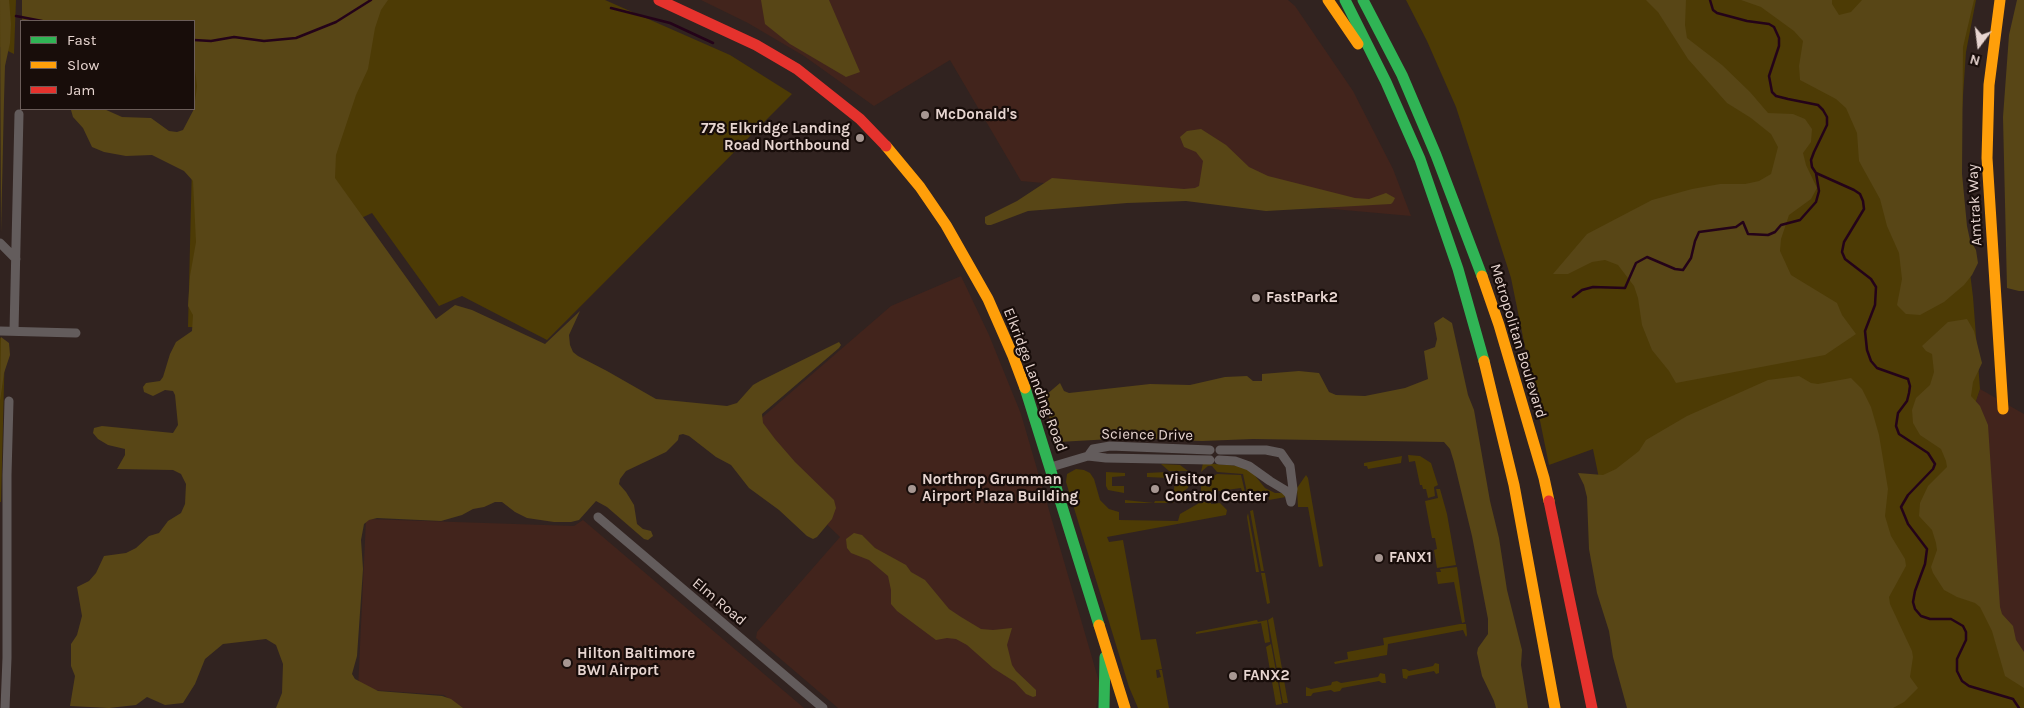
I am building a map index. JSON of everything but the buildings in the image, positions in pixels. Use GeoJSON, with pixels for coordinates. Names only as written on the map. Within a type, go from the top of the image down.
{"type":"FeatureCollection","features":[{"type":"Feature","properties":{"kind":"main road","name":"Elkridge Landing Road"},"geometry":{"type":"LineString","coordinates":[[659,0],[756,45],[797,69],[860,119],[888,148],[920,187],[946,225],[988,299],[1013,356],[1034,414],[1126,708]]}},
{"type":"Feature","properties":{"kind":"main road"},"geometry":{"type":"LineString","coordinates":[[1328,0],[1386,82]]}},
{"type":"Feature","properties":{"kind":"main road"},"geometry":{"type":"LineString","coordinates":[[1344,0],[1386,82],[1420,160],[1475,323],[1514,485],[1555,708]]}},
{"type":"Feature","properties":{"kind":"main road","name":"Metropolitan Boulevard"},"geometry":{"type":"LineString","coordinates":[[1363,0],[1402,75],[1436,155],[1478,263],[1499,325],[1544,478],[1592,708]]}},
{"type":"Feature","properties":{"kind":"main road"},"geometry":{"type":"LineString","coordinates":[[1370,0],[1382,38]]}},
{"type":"Feature","properties":{"kind":"main road","name":"Amtrak Way"},"geometry":{"type":"LineString","coordinates":[[2000,0],[1991,61],[1987,139],[2003,409]]}},
{"type":"Feature","properties":{"kind":"main road"},"geometry":{"type":"LineString","coordinates":[[1528,564],[1547,708]]}},
{"type":"Feature","properties":{"kind":"main road"},"geometry":{"type":"LineString","coordinates":[[1104,708],[1106,701],[1105,644]]}},
{"type":"Feature","properties":{"kind":"street"},"geometry":{"type":"LineString","coordinates":[[14,331],[19,114]]}},
{"type":"Feature","properties":{"kind":"street"},"geometry":{"type":"LineString","coordinates":[[0,243],[16,259]]}},
{"type":"Feature","properties":{"kind":"street"},"geometry":{"type":"LineString","coordinates":[[0,331],[76,333]]}},
{"type":"Feature","properties":{"kind":"street"},"geometry":{"type":"LineString","coordinates":[[5,708],[9,401]]}},
{"type":"Feature","properties":{"kind":"street","name":"Science Drive"},"geometry":{"type":"LineString","coordinates":[[1088,456],[1093,448],[1110,446],[1210,450]]}},
{"type":"Feature","properties":{"kind":"street"},"geometry":{"type":"LineString","coordinates":[[1220,450],[1266,450],[1281,453],[1290,466],[1293,489],[1291,502],[1289,494],[1285,490],[1249,466],[1235,461],[1220,460]]}},
{"type":"Feature","properties":{"kind":"street","name":"Science Drive"},"geometry":{"type":"LineString","coordinates":[[1051,467],[1088,456],[1210,460]]}},
{"type":"Feature","properties":{"kind":"street","name":"Elm Road"},"geometry":{"type":"LineString","coordinates":[[598,517],[823,708]]}},
{"type":"Feature","properties":{"kind":"shaded area"},"geometry":{"type":"Polygon","coordinates":[[[0,0],[16,0],[14,54],[0,47],[0,0]]]}},
{"type":"Feature","properties":{"kind":"shaded area"},"geometry":{"type":"Polygon","coordinates":[[[0,0],[9,0],[11,24],[10,43],[5,66],[1,233],[0,0]]]}},
{"type":"Feature","properties":{"kind":"shaded area"},"geometry":{"type":"Polygon","coordinates":[[[22,0],[388,0],[381,10],[375,28],[368,69],[356,95],[336,155],[335,178],[436,319],[455,305],[472,310],[545,344],[580,311],[569,335],[573,352],[578,356],[656,399],[727,406],[737,403],[753,385],[760,381],[839,342],[841,345],[839,348],[762,414],[763,423],[775,439],[795,462],[834,500],[836,508],[832,519],[817,537],[813,539],[807,536],[779,510],[749,488],[731,465],[716,457],[689,436],[683,434],[679,435],[678,440],[666,452],[626,471],[620,479],[619,484],[634,505],[637,524],[643,529],[651,531],[653,536],[648,540],[644,539],[607,507],[596,501],[579,520],[571,522],[554,522],[527,518],[502,502],[495,502],[441,521],[377,518],[369,520],[364,524],[361,540],[363,569],[357,656],[352,674],[355,679],[378,691],[442,696],[451,699],[463,708],[276,708],[282,693],[283,664],[276,645],[266,639],[223,644],[205,659],[195,684],[183,703],[165,705],[147,697],[136,705],[109,708],[70,706],[75,676],[71,666],[71,644],[77,635],[82,616],[77,587],[89,581],[96,573],[104,556],[126,553],[136,548],[149,536],[159,533],[168,521],[181,513],[185,504],[186,484],[181,474],[173,470],[117,469],[125,455],[125,449],[108,445],[98,439],[93,433],[94,428],[102,426],[173,433],[178,425],[173,391],[165,390],[153,396],[144,392],[143,387],[146,383],[160,381],[176,342],[192,331],[193,315],[188,306],[190,276],[196,242],[193,181],[184,171],[152,155],[126,156],[104,152],[92,147],[83,128],[73,117],[71,110],[106,110],[122,117],[151,118],[169,131],[177,132],[183,130],[195,110],[197,86],[195,20],[22,20],[22,0]]]}},
{"type":"Feature","properties":{"kind":"shaded area"},"geometry":{"type":"Polygon","coordinates":[[[196,0],[605,0],[730,55],[792,94],[547,340],[462,296],[439,306],[372,213],[357,220],[356,331],[188,327],[193,110],[195,110],[196,0]]]}},
{"type":"Feature","properties":{"kind":"shaded area"},"geometry":{"type":"Polygon","coordinates":[[[701,0],[1288,0],[1295,6],[1353,91],[1393,169],[1411,216],[1021,181],[950,60],[874,106],[804,56],[748,23],[701,0]]]}},
{"type":"Feature","properties":{"kind":"shaded area"},"geometry":{"type":"Polygon","coordinates":[[[761,0],[829,0],[860,72],[846,77],[790,44],[765,24],[761,0]]]}},
{"type":"Feature","properties":{"kind":"shaded area"},"geometry":{"type":"Polygon","coordinates":[[[1406,0],[1976,0],[1966,52],[1960,139],[1965,232],[1973,297],[1980,389],[1974,407],[1992,616],[2024,667],[2024,708],[1666,708],[1615,557],[1593,449],[1549,465],[1511,278],[1456,107],[1427,41],[1406,0]]]}},
{"type":"Feature","properties":{"kind":"shaded area"},"geometry":{"type":"Polygon","coordinates":[[[1646,0],[1686,0],[1685,25],[1687,38],[1722,65],[1750,92],[1768,113],[1793,114],[1805,119],[1812,129],[1811,142],[1803,153],[1806,165],[1817,188],[1811,199],[1789,215],[1781,239],[1780,251],[1791,275],[1837,303],[1842,315],[1856,334],[1825,355],[1676,383],[1652,350],[1642,325],[1638,298],[1634,286],[1618,265],[1605,260],[1592,262],[1568,274],[1553,274],[1587,234],[1652,200],[1692,189],[1720,184],[1745,184],[1759,181],[1771,174],[1778,147],[1771,134],[1751,118],[1727,103],[1688,59],[1658,12],[1646,0]]]}},
{"type":"Feature","properties":{"kind":"shaded area"},"geometry":{"type":"Polygon","coordinates":[[[1741,0],[1832,0],[1832,4],[1839,15],[1851,12],[1862,0],[1974,0],[1963,47],[1962,174],[1967,226],[1970,240],[1976,250],[1978,263],[1964,285],[1944,302],[1920,315],[1906,314],[1897,305],[1902,279],[1899,253],[1887,226],[1880,199],[1859,161],[1857,133],[1846,108],[1836,99],[1800,80],[1799,66],[1803,41],[1794,31],[1761,7],[1741,0]]]}},
{"type":"Feature","properties":{"kind":"shaded area"},"geometry":{"type":"Polygon","coordinates":[[[2017,0],[2024,0],[2024,291],[2007,288],[2003,117],[2009,35],[2017,0]]]}},
{"type":"Feature","properties":{"kind":"shaded area"},"geometry":{"type":"Polygon","coordinates":[[[1201,129],[1226,145],[1249,167],[1268,176],[1355,198],[1369,199],[1386,193],[1395,198],[1391,204],[1266,211],[1186,201],[1127,203],[1028,211],[991,225],[985,223],[985,217],[1017,201],[1052,178],[1184,189],[1195,188],[1199,186],[1203,161],[1196,152],[1184,147],[1180,137],[1187,131],[1201,129]]]}},
{"type":"Feature","properties":{"kind":"shaded area"},"geometry":{"type":"Polygon","coordinates":[[[961,276],[989,335],[1021,414],[1100,685],[1096,708],[838,708],[756,638],[757,632],[840,537],[742,442],[751,427],[891,306],[961,276]]]}},
{"type":"Feature","properties":{"kind":"shaded area"},"geometry":{"type":"Polygon","coordinates":[[[1443,317],[1452,323],[1468,395],[1474,410],[1490,501],[1499,538],[1507,590],[1522,650],[1521,665],[1528,708],[1496,708],[1482,676],[1477,653],[1478,648],[1488,634],[1488,619],[1472,536],[1454,462],[1450,449],[1444,442],[1253,439],[1202,441],[1130,438],[1058,442],[1044,403],[1046,395],[1060,383],[1064,391],[1069,393],[1150,384],[1190,385],[1225,377],[1247,376],[1253,381],[1262,381],[1262,374],[1299,371],[1319,373],[1329,392],[1336,395],[1365,396],[1405,388],[1428,379],[1424,351],[1435,347],[1437,339],[1434,323],[1443,317]]]}},
{"type":"Feature","properties":{"kind":"shaded area"},"geometry":{"type":"Polygon","coordinates":[[[1967,319],[1974,331],[1982,363],[1973,382],[1971,396],[1980,406],[1988,425],[2000,607],[2002,614],[2013,626],[2016,640],[2024,652],[2024,688],[2005,676],[1992,631],[1980,607],[1944,590],[1933,573],[1931,567],[1937,550],[1936,543],[1932,530],[1919,516],[1920,503],[1928,486],[1947,467],[1941,449],[1920,435],[1913,423],[1912,410],[1916,398],[1930,385],[1934,372],[1932,354],[1922,346],[1948,322],[1967,319]]]}},
{"type":"Feature","properties":{"kind":"shaded area"},"geometry":{"type":"Polygon","coordinates":[[[0,337],[5,345],[1,502],[0,502],[0,337]]]}},
{"type":"Feature","properties":{"kind":"shaded area"},"geometry":{"type":"Polygon","coordinates":[[[1,337],[9,343],[10,355],[4,373],[0,401],[1,337]]]}},
{"type":"Feature","properties":{"kind":"shaded area"},"geometry":{"type":"Polygon","coordinates":[[[1799,376],[1811,383],[1818,384],[1851,378],[1862,389],[1871,407],[1879,435],[1888,489],[1885,516],[1891,536],[1905,559],[1906,566],[1889,597],[1890,604],[1912,651],[1910,677],[1918,688],[1904,702],[1893,708],[1627,708],[1613,657],[1609,631],[1597,593],[1589,549],[1587,497],[1578,473],[1603,475],[1616,469],[1639,451],[1646,440],[1687,416],[1768,380],[1799,376]]]}},
{"type":"Feature","properties":{"kind":"shaded area"},"geometry":{"type":"Polygon","coordinates":[[[1980,389],[2024,414],[2024,667],[1992,616],[1974,407],[1980,389]]]}},
{"type":"Feature","properties":{"kind":"shaded area"},"geometry":{"type":"Polygon","coordinates":[[[1408,455],[1420,456],[1431,463],[1438,485],[1434,487],[1435,496],[1428,498],[1426,489],[1423,489],[1422,485],[1420,485],[1415,461],[1409,462],[1408,455]]]}},
{"type":"Feature","properties":{"kind":"shaded area"},"geometry":{"type":"Polygon","coordinates":[[[1402,456],[1401,463],[1368,469],[1367,466],[1364,466],[1364,463],[1402,456]]]}},
{"type":"Feature","properties":{"kind":"shaded area"},"geometry":{"type":"Polygon","coordinates":[[[1203,463],[1240,466],[1252,472],[1265,488],[1275,493],[1283,493],[1286,497],[1269,500],[1268,494],[1248,497],[1243,474],[1217,472],[1212,466],[1208,466],[1201,472],[1203,463]]]}},
{"type":"Feature","properties":{"kind":"shaded area"},"geometry":{"type":"Polygon","coordinates":[[[1161,464],[1180,465],[1188,471],[1169,471],[1161,464]]]}},
{"type":"Feature","properties":{"kind":"shaded area"},"geometry":{"type":"Polygon","coordinates":[[[1076,469],[1090,473],[1094,479],[1100,500],[1109,509],[1119,512],[1119,520],[1178,521],[1180,514],[1201,502],[1220,503],[1227,510],[1226,515],[1107,537],[1109,542],[1123,540],[1141,640],[1156,639],[1162,669],[1156,670],[1157,678],[1161,677],[1159,670],[1162,670],[1169,708],[1138,708],[1129,687],[1066,482],[1067,474],[1076,469]]]}},
{"type":"Feature","properties":{"kind":"shaded area"},"geometry":{"type":"Polygon","coordinates":[[[1106,472],[1125,473],[1125,476],[1112,477],[1112,486],[1124,486],[1124,493],[1108,490],[1106,486],[1106,472]]]}},
{"type":"Feature","properties":{"kind":"shaded area"},"geometry":{"type":"Polygon","coordinates":[[[1166,472],[1170,478],[1147,477],[1147,473],[1166,472]]]}},
{"type":"Feature","properties":{"kind":"shaded area"},"geometry":{"type":"Polygon","coordinates":[[[1175,474],[1189,475],[1190,477],[1188,488],[1180,494],[1174,494],[1173,491],[1175,474]]]}},
{"type":"Feature","properties":{"kind":"shaded area"},"geometry":{"type":"Polygon","coordinates":[[[1217,474],[1241,475],[1246,496],[1243,495],[1241,488],[1212,492],[1208,495],[1201,494],[1201,485],[1210,487],[1210,481],[1201,483],[1201,475],[1212,477],[1217,474]]]}},
{"type":"Feature","properties":{"kind":"shaded area"},"geometry":{"type":"Polygon","coordinates":[[[1306,475],[1323,566],[1319,567],[1308,507],[1298,507],[1297,488],[1306,475]]]}},
{"type":"Feature","properties":{"kind":"shaded area"},"geometry":{"type":"Polygon","coordinates":[[[1436,489],[1440,489],[1447,514],[1456,565],[1437,568],[1434,550],[1437,549],[1435,538],[1432,538],[1425,501],[1438,498],[1436,489]]]}},
{"type":"Feature","properties":{"kind":"shaded area"},"geometry":{"type":"Polygon","coordinates":[[[1125,500],[1154,503],[1125,503],[1125,500]]]}},
{"type":"Feature","properties":{"kind":"shaded area"},"geometry":{"type":"Polygon","coordinates":[[[1155,501],[1172,501],[1174,503],[1154,503],[1155,501]]]}},
{"type":"Feature","properties":{"kind":"shaded area"},"geometry":{"type":"Polygon","coordinates":[[[1253,510],[1264,571],[1261,571],[1250,511],[1253,510]]]}},
{"type":"Feature","properties":{"kind":"shaded area"},"geometry":{"type":"Polygon","coordinates":[[[1248,513],[1259,572],[1256,572],[1247,517],[1248,513]]]}},
{"type":"Feature","properties":{"kind":"shaded area"},"geometry":{"type":"Polygon","coordinates":[[[366,519],[574,526],[583,520],[804,708],[460,708],[444,695],[358,689],[366,519]]]}},
{"type":"Feature","properties":{"kind":"shaded area"},"geometry":{"type":"Polygon","coordinates":[[[854,533],[862,535],[875,548],[906,565],[911,572],[925,580],[949,609],[961,617],[981,629],[1012,628],[1007,645],[1012,665],[1036,690],[1036,696],[1033,697],[1026,694],[1015,682],[993,668],[967,645],[956,639],[936,640],[897,611],[891,604],[888,576],[869,560],[851,553],[847,548],[846,539],[854,533]]]}},
{"type":"Feature","properties":{"kind":"shaded area"},"geometry":{"type":"Polygon","coordinates":[[[1457,567],[1465,622],[1462,623],[1454,582],[1438,584],[1436,572],[1441,572],[1440,569],[1457,567]]]}},
{"type":"Feature","properties":{"kind":"shaded area"},"geometry":{"type":"Polygon","coordinates":[[[1261,573],[1265,573],[1270,603],[1267,604],[1261,573]]]}},
{"type":"Feature","properties":{"kind":"shaded area"},"geometry":{"type":"Polygon","coordinates":[[[1273,617],[1288,703],[1283,703],[1268,620],[1273,617]]]}},
{"type":"Feature","properties":{"kind":"shaded area"},"geometry":{"type":"Polygon","coordinates":[[[1257,620],[1258,622],[1267,620],[1270,642],[1265,643],[1261,623],[1196,634],[1196,632],[1257,620]]]}},
{"type":"Feature","properties":{"kind":"shaded area"},"geometry":{"type":"Polygon","coordinates":[[[1466,624],[1466,637],[1463,630],[1388,644],[1387,655],[1335,664],[1334,662],[1348,659],[1347,652],[1384,645],[1383,638],[1466,624]]]}},
{"type":"Feature","properties":{"kind":"shaded area"},"geometry":{"type":"Polygon","coordinates":[[[1271,644],[1282,704],[1276,705],[1266,647],[1271,644]]]}},
{"type":"Feature","properties":{"kind":"shaded area"},"geometry":{"type":"Polygon","coordinates":[[[1435,663],[1439,664],[1439,673],[1436,674],[1434,671],[1408,676],[1407,679],[1403,678],[1402,669],[1409,671],[1433,666],[1435,663]]]}},
{"type":"Feature","properties":{"kind":"shaded area"},"geometry":{"type":"Polygon","coordinates":[[[1380,673],[1385,674],[1386,683],[1379,681],[1342,688],[1340,691],[1334,692],[1331,690],[1306,696],[1306,687],[1311,689],[1331,685],[1332,682],[1337,681],[1341,683],[1378,677],[1380,673]]]}},
{"type":"Feature","properties":{"kind":"waterway"},"geometry":{"type":"LineString","coordinates":[[195,40],[211,41],[234,37],[264,41],[296,38],[336,22],[371,0]]}},
{"type":"Feature","properties":{"kind":"waterway"},"geometry":{"type":"LineString","coordinates":[[1710,0],[1713,10],[1717,13],[1747,21],[1769,24],[1774,27],[1779,38],[1779,46],[1769,76],[1772,92],[1776,96],[1818,105],[1827,117],[1827,125],[1811,160],[1812,167],[1816,173],[1854,190],[1860,194],[1863,201],[1864,209],[1844,242],[1842,252],[1845,259],[1871,279],[1876,287],[1875,305],[1865,331],[1867,350],[1871,361],[1877,368],[1908,379],[1910,386],[1907,401],[1898,413],[1896,426],[1899,434],[1928,453],[1935,464],[1933,469],[1908,495],[1901,507],[1908,524],[1927,549],[1925,564],[1915,591],[1913,602],[1915,609],[1921,616],[1930,619],[1951,619],[1963,626],[1966,632],[1966,640],[1957,659],[1957,671],[1962,681],[1969,686],[2013,699],[2019,708]]}},
{"type":"Feature","properties":{"kind":"waterway"},"geometry":{"type":"LineString","coordinates":[[611,8],[670,23],[713,43]]}},
{"type":"Feature","properties":{"kind":"waterway"},"geometry":{"type":"LineString","coordinates":[[16,16],[37,20]]}},
{"type":"Feature","properties":{"kind":"waterway"},"geometry":{"type":"LineString","coordinates":[[1573,297],[1582,290],[1593,287],[1625,288],[1636,263],[1647,257],[1675,269],[1683,270],[1691,258],[1699,232],[1736,227],[1743,222],[1748,234],[1768,235],[1775,232],[1781,225],[1800,220],[1816,202],[1819,191],[1816,173]]}},
{"type":"Feature","properties":{"kind":"traffic: fast"},"geometry":{"type":"LineString","coordinates":[[1345,0],[1386,82],[1420,159],[1458,269],[1484,361]]}},
{"type":"Feature","properties":{"kind":"traffic: fast"},"geometry":{"type":"LineString","coordinates":[[1363,0],[1402,75],[1436,155],[1482,276]]}},
{"type":"Feature","properties":{"kind":"traffic: fast"},"geometry":{"type":"LineString","coordinates":[[1025,388],[1099,625]]}},
{"type":"Feature","properties":{"kind":"traffic: fast"},"geometry":{"type":"LineString","coordinates":[[1104,708],[1105,657]]}},
{"type":"Feature","properties":{"kind":"traffic: slow"},"geometry":{"type":"LineString","coordinates":[[1328,0],[1358,44]]}},
{"type":"Feature","properties":{"kind":"traffic: slow"},"geometry":{"type":"LineString","coordinates":[[2000,0],[1989,85],[1987,158],[2003,409]]}},
{"type":"Feature","properties":{"kind":"traffic: slow"},"geometry":{"type":"LineString","coordinates":[[886,146],[920,187],[946,225],[988,299],[1025,388]]}},
{"type":"Feature","properties":{"kind":"traffic: slow"},"geometry":{"type":"LineString","coordinates":[[1482,276],[1499,325],[1549,501]]}},
{"type":"Feature","properties":{"kind":"traffic: slow"},"geometry":{"type":"LineString","coordinates":[[1484,361],[1514,485],[1555,708]]}},
{"type":"Feature","properties":{"kind":"traffic: slow"},"geometry":{"type":"LineString","coordinates":[[1099,625],[1125,708]]}},
{"type":"Feature","properties":{"kind":"traffic: jam"},"geometry":{"type":"LineString","coordinates":[[659,0],[756,45],[797,69],[860,119],[886,146]]}},
{"type":"Feature","properties":{"kind":"traffic: jam"},"geometry":{"type":"LineString","coordinates":[[1549,501],[1592,708]]}},
{"type":"Feature","properties":{"kind":"place","name":"McDonald's"},"geometry":{"type":"Point","coordinates":[925,115]}},
{"type":"Feature","properties":{"kind":"place","name":"778 Elkridge Landing Road Northbound"},"geometry":{"type":"Point","coordinates":[860,138]}},
{"type":"Feature","properties":{"kind":"place","name":"FastPark2"},"geometry":{"type":"Point","coordinates":[1256,298]}},
{"type":"Feature","properties":{"kind":"place","name":"Northrop Grumman Airport Plaza Building"},"geometry":{"type":"Point","coordinates":[912,489]}},
{"type":"Feature","properties":{"kind":"place","name":"Visitor Control Center"},"geometry":{"type":"Point","coordinates":[1155,489]}},
{"type":"Feature","properties":{"kind":"place","name":"FANX1"},"geometry":{"type":"Point","coordinates":[1379,558]}},
{"type":"Feature","properties":{"kind":"place","name":"Hilton Baltimore BWI Airport"},"geometry":{"type":"Point","coordinates":[567,663]}},
{"type":"Feature","properties":{"kind":"place","name":"FANX2"},"geometry":{"type":"Point","coordinates":[1233,676]}}]}
